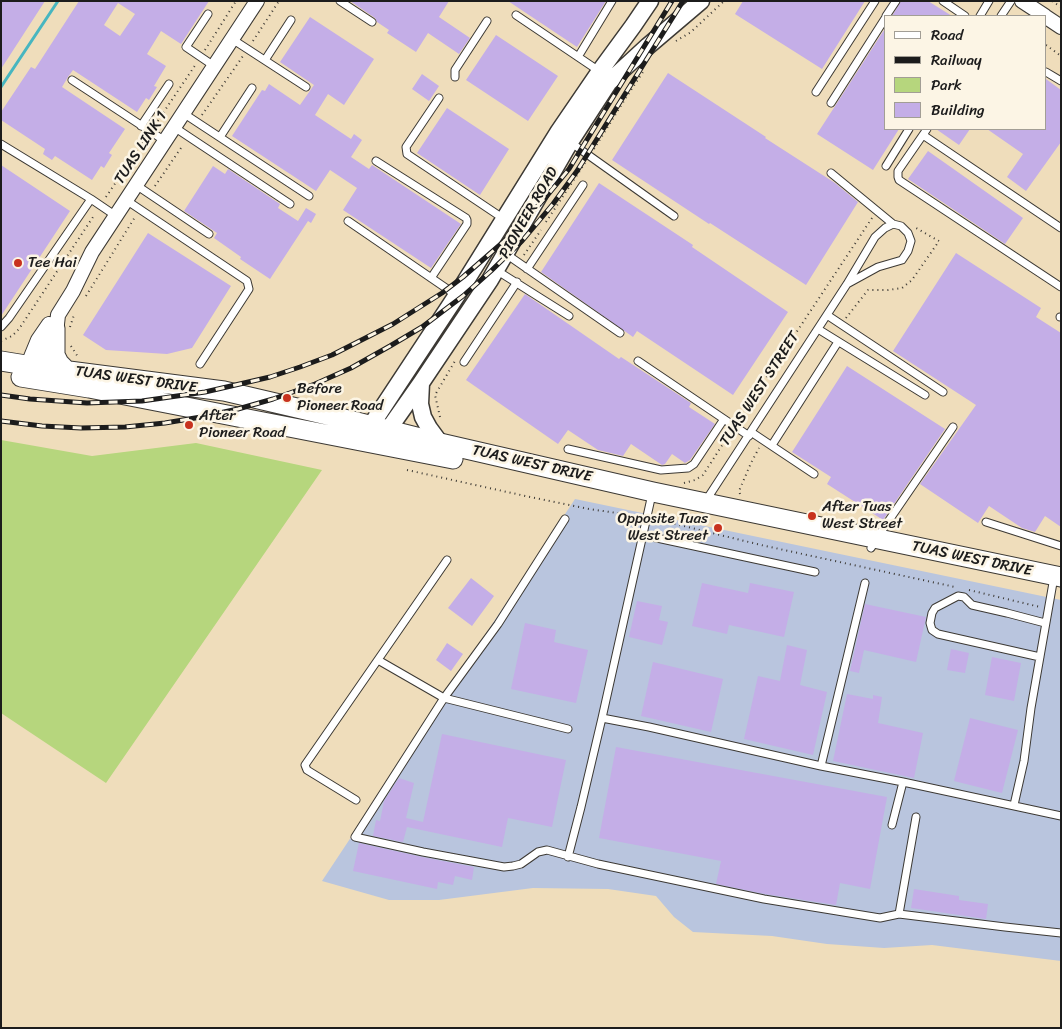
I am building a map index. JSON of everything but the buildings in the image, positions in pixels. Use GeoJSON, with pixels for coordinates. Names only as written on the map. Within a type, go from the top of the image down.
{"type":"FeatureCollection","features":[{"type":"Feature","properties":{"kind":"main road"},"geometry":{"type":"LineString","coordinates":[[57,322],[55,355],[59,363],[66,370]]}},
{"type":"Feature","properties":{"kind":"main road","name":"TUAS WEST DRIVE"},"geometry":{"type":"LineString","coordinates":[[1,361],[33,373],[89,388],[374,435],[440,443],[650,503]]}},
{"type":"Feature","properties":{"kind":"main road","name":"TUAS WEST DRIVE"},"geometry":{"type":"LineString","coordinates":[[1,374],[66,370],[224,391],[374,435],[650,503],[702,507],[1057,582]]}},
{"type":"Feature","properties":{"kind":"street","name":"PIONEER ROAD"},"geometry":{"type":"LineString","coordinates":[[374,435],[456,296],[559,131],[650,1]]}},
{"type":"Feature","properties":{"kind":"street","name":"PIONEER ROAD"},"geometry":{"type":"LineString","coordinates":[[374,435],[421,383],[496,270],[512,258],[570,142],[609,82],[700,1]]}},
{"type":"Feature","properties":{"kind":"street"},"geometry":{"type":"LineString","coordinates":[[1022,1],[1042,15]]}},
{"type":"Feature","properties":{"kind":"street","name":"TUAS LINK 1"},"geometry":{"type":"LineString","coordinates":[[33,373],[92,252],[255,2]]}},
{"type":"Feature","properties":{"kind":"street"},"geometry":{"type":"LineString","coordinates":[[1047,18],[1061,27]]}},
{"type":"Feature","properties":{"kind":"street"},"geometry":{"type":"LineString","coordinates":[[421,383],[420,404],[423,417],[440,443]]}},
{"type":"Feature","properties":{"kind":"lane"},"geometry":{"type":"LineString","coordinates":[[340,1],[372,22]]}},
{"type":"Feature","properties":{"kind":"lane"},"geometry":{"type":"LineString","coordinates":[[578,57],[612,1]]}},
{"type":"Feature","properties":{"kind":"lane"},"geometry":{"type":"LineString","coordinates":[[816,92],[875,1]]}},
{"type":"Feature","properties":{"kind":"lane"},"geometry":{"type":"LineString","coordinates":[[887,15],[896,1]]}},
{"type":"Feature","properties":{"kind":"lane"},"geometry":{"type":"LineString","coordinates":[[943,1],[964,15]]}},
{"type":"Feature","properties":{"kind":"lane"},"geometry":{"type":"LineString","coordinates":[[981,15],[989,1]]}},
{"type":"Feature","properties":{"kind":"lane"},"geometry":{"type":"LineString","coordinates":[[1002,15],[1011,1]]}},
{"type":"Feature","properties":{"kind":"lane"},"geometry":{"type":"LineString","coordinates":[[208,14],[186,47],[214,66]]}},
{"type":"Feature","properties":{"kind":"lane"},"geometry":{"type":"LineString","coordinates":[[516,15],[600,71]]}},
{"type":"Feature","properties":{"kind":"lane"},"geometry":{"type":"LineString","coordinates":[[831,103],[884,19]]}},
{"type":"Feature","properties":{"kind":"lane"},"geometry":{"type":"LineString","coordinates":[[265,60],[291,20]]}},
{"type":"Feature","properties":{"kind":"lane"},"geometry":{"type":"LineString","coordinates":[[455,77],[454,70],[487,21]]}},
{"type":"Feature","properties":{"kind":"lane"},"geometry":{"type":"LineString","coordinates":[[232,39],[306,87]]}},
{"type":"Feature","properties":{"kind":"lane"},"geometry":{"type":"LineString","coordinates":[[1047,73],[1061,81]]}},
{"type":"Feature","properties":{"kind":"lane"},"geometry":{"type":"LineString","coordinates":[[72,80],[165,141]]}},
{"type":"Feature","properties":{"kind":"lane"},"geometry":{"type":"LineString","coordinates":[[141,126],[169,84]]}},
{"type":"Feature","properties":{"kind":"lane"},"geometry":{"type":"LineString","coordinates":[[220,137],[252,88]]}},
{"type":"Feature","properties":{"kind":"lane"},"geometry":{"type":"LineString","coordinates":[[439,98],[406,148],[406,152],[504,219]]}},
{"type":"Feature","properties":{"kind":"lane"},"geometry":{"type":"LineString","coordinates":[[183,113],[309,196]]}},
{"type":"Feature","properties":{"kind":"lane"},"geometry":{"type":"LineString","coordinates":[[174,128],[290,204]]}},
{"type":"Feature","properties":{"kind":"lane"},"geometry":{"type":"LineString","coordinates":[[886,166],[908,130]]}},
{"type":"Feature","properties":{"kind":"lane"},"geometry":{"type":"LineString","coordinates":[[1061,228],[925,132],[898,171],[899,180],[1061,287]]}},
{"type":"Feature","properties":{"kind":"lane"},"geometry":{"type":"LineString","coordinates":[[570,142],[674,216]]}},
{"type":"Feature","properties":{"kind":"lane"},"geometry":{"type":"LineString","coordinates":[[1,144],[116,216]]}},
{"type":"Feature","properties":{"kind":"lane"},"geometry":{"type":"LineString","coordinates":[[376,161],[467,220],[467,224],[431,278]]}},
{"type":"Feature","properties":{"kind":"lane"},"geometry":{"type":"LineString","coordinates":[[831,173],[893,224]]}},
{"type":"Feature","properties":{"kind":"lane"},"geometry":{"type":"LineString","coordinates":[[527,269],[583,185]]}},
{"type":"Feature","properties":{"kind":"lane"},"geometry":{"type":"LineString","coordinates":[[136,186],[210,234]]}},
{"type":"Feature","properties":{"kind":"lane"},"geometry":{"type":"LineString","coordinates":[[1,327],[10,318],[91,199]]}},
{"type":"Feature","properties":{"kind":"lane"},"geometry":{"type":"LineString","coordinates":[[126,200],[247,281],[249,289],[200,364]]}},
{"type":"Feature","properties":{"kind":"lane"},"geometry":{"type":"LineString","coordinates":[[348,221],[456,296]]}},
{"type":"Feature","properties":{"kind":"lane","name":"TUAS WEST STREET"},"geometry":{"type":"LineString","coordinates":[[702,507],[818,330],[875,237],[893,224],[901,226],[908,233],[911,241],[908,251],[902,260],[878,267],[847,284]]}},
{"type":"Feature","properties":{"kind":"lane"},"geometry":{"type":"LineString","coordinates":[[512,258],[620,334]]}},
{"type":"Feature","properties":{"kind":"lane"},"geometry":{"type":"LineString","coordinates":[[496,270],[518,282],[569,316]]}},
{"type":"Feature","properties":{"kind":"lane"},"geometry":{"type":"LineString","coordinates":[[464,362],[518,282]]}},
{"type":"Feature","properties":{"kind":"lane"},"geometry":{"type":"LineString","coordinates":[[827,315],[943,392]]}},
{"type":"Feature","properties":{"kind":"lane"},"geometry":{"type":"LineString","coordinates":[[818,330],[924,395]]}},
{"type":"Feature","properties":{"kind":"lane"},"geometry":{"type":"LineString","coordinates":[[772,445],[838,342]]}},
{"type":"Feature","properties":{"kind":"lane"},"geometry":{"type":"LineString","coordinates":[[638,361],[724,419],[772,445],[814,474]]}},
{"type":"Feature","properties":{"kind":"lane"},"geometry":{"type":"LineString","coordinates":[[568,449],[661,470],[688,468],[694,464],[724,419]]}},
{"type":"Feature","properties":{"kind":"lane"},"geometry":{"type":"LineString","coordinates":[[873,543],[953,427]]}},
{"type":"Feature","properties":{"kind":"lane"},"geometry":{"type":"LineString","coordinates":[[568,856],[602,718],[650,503]]}},
{"type":"Feature","properties":{"kind":"lane"},"geometry":{"type":"LineString","coordinates":[[565,519],[498,624],[444,698],[355,837],[504,867],[521,864],[547,850],[598,864],[764,899],[880,918],[899,914],[1005,928],[1061,933]]}},
{"type":"Feature","properties":{"kind":"lane"},"geometry":{"type":"LineString","coordinates":[[986,522],[1061,546]]}},
{"type":"Feature","properties":{"kind":"lane"},"geometry":{"type":"LineString","coordinates":[[643,534],[815,572]]}},
{"type":"Feature","properties":{"kind":"lane"},"geometry":{"type":"LineString","coordinates":[[356,800],[307,770],[305,765],[447,560]]}},
{"type":"Feature","properties":{"kind":"lane"},"geometry":{"type":"LineString","coordinates":[[1014,805],[1024,761],[1045,623],[1057,582]]}},
{"type":"Feature","properties":{"kind":"lane"},"geometry":{"type":"LineString","coordinates":[[821,766],[865,583]]}},
{"type":"Feature","properties":{"kind":"lane"},"geometry":{"type":"LineString","coordinates":[[1040,656],[938,634],[932,630],[930,623],[935,608],[958,596],[964,597],[972,605],[1045,623]]}},
{"type":"Feature","properties":{"kind":"lane"},"geometry":{"type":"LineString","coordinates":[[378,660],[444,698],[568,728]]}},
{"type":"Feature","properties":{"kind":"lane"},"geometry":{"type":"LineString","coordinates":[[602,718],[1061,816]]}},
{"type":"Feature","properties":{"kind":"lane"},"geometry":{"type":"LineString","coordinates":[[892,824],[903,782]]}},
{"type":"Feature","properties":{"kind":"lane"},"geometry":{"type":"LineString","coordinates":[[899,914],[916,818]]}},
{"type":"Feature","properties":{"kind":"path"},"geometry":{"type":"LineString","coordinates":[[1,341],[12,336],[23,325],[100,206],[201,57],[236,1]]}},
{"type":"Feature","properties":{"kind":"path"},"geometry":{"type":"LineString","coordinates":[[670,45],[691,32],[724,1]]}},
{"type":"Feature","properties":{"kind":"path"},"geometry":{"type":"LineString","coordinates":[[1052,1],[1061,7]]}},
{"type":"Feature","properties":{"kind":"path"},"geometry":{"type":"LineString","coordinates":[[1047,46],[1061,56]]}},
{"type":"Feature","properties":{"kind":"path"},"geometry":{"type":"LineString","coordinates":[[512,258],[590,156],[646,68]]}},
{"type":"Feature","properties":{"kind":"path"},"geometry":{"type":"LineString","coordinates":[[735,426],[877,211]]}},
{"type":"Feature","properties":{"kind":"path"},"geometry":{"type":"LineString","coordinates":[[407,470],[589,509],[650,503],[761,545],[959,588]]}},
{"type":"Feature","properties":{"kind":"path"},"geometry":{"type":"LineString","coordinates":[[968,590],[1048,609]]}},
{"type":"Feature","properties":{"kind":"shaded area"},"geometry":{"type":"Polygon","coordinates":[[[575,499],[1061,600],[1061,961],[932,945],[884,948],[827,944],[772,936],[693,932],[674,917],[656,896],[608,889],[533,888],[439,900],[389,900],[322,881],[575,499]]]}},
{"type":"Feature","properties":{"kind":"green space"},"geometry":{"type":"Polygon","coordinates":[[[1,440],[92,456],[196,443],[322,470],[106,783],[1,713],[1,440]]]}},
{"type":"Feature","properties":{"kind":"waterway"},"geometry":{"type":"LineString","coordinates":[[1,87],[58,1]]}},
{"type":"Feature","properties":{"kind":"railway"},"geometry":{"type":"LineString","coordinates":[[1,395],[87,403],[142,401],[205,392],[270,377],[300,367],[332,355],[393,324],[442,293],[463,277],[509,237],[546,197],[569,169],[672,1]]}},
{"type":"Feature","properties":{"kind":"railway"},"geometry":{"type":"LineString","coordinates":[[1,421],[81,428],[125,427],[165,423],[238,409],[315,384],[351,368],[422,327],[463,296],[491,271],[522,241],[553,204],[577,171],[683,1]]}},
{"type":"Feature","properties":{"kind":"place","name":"Tee Hai"},"geometry":{"type":"Point","coordinates":[18,263]}},
{"type":"Feature","properties":{"kind":"place","name":"Before Pioneer Road"},"geometry":{"type":"Point","coordinates":[287,398]}},
{"type":"Feature","properties":{"kind":"place","name":"After Pioneer Road"},"geometry":{"type":"Point","coordinates":[189,425]}},
{"type":"Feature","properties":{"kind":"place","name":"After Tuas West Street"},"geometry":{"type":"Point","coordinates":[812,516]}},
{"type":"Feature","properties":{"kind":"place","name":"Opposite Tuas West Street"},"geometry":{"type":"Point","coordinates":[718,528]}}]}
